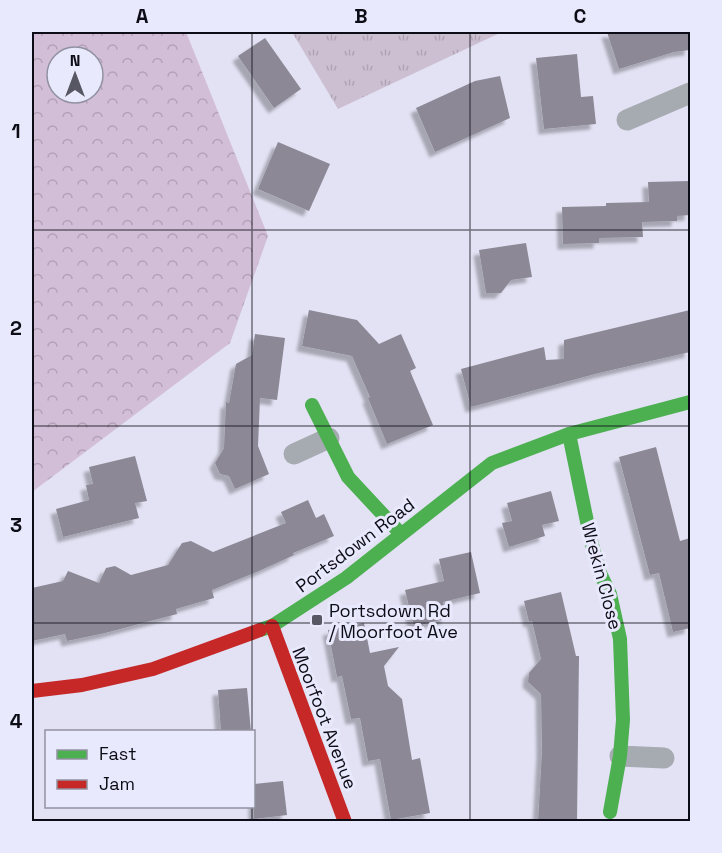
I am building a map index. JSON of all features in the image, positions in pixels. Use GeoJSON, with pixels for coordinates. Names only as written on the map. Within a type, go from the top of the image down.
{"type":"FeatureCollection","features":[{"type":"Feature","properties":{"kind":"street"},"geometry":{"type":"LineString","coordinates":[[627,120],[690,93]]}},
{"type":"Feature","properties":{"kind":"street","name":"Portsdown Road"},"geometry":{"type":"LineString","coordinates":[[32,691],[82,685],[153,669],[272,626],[346,578],[492,464],[569,434],[690,402]]}},
{"type":"Feature","properties":{"kind":"street"},"geometry":{"type":"LineString","coordinates":[[312,405],[348,477],[401,534]]}},
{"type":"Feature","properties":{"kind":"street","name":"Wrekin Close"},"geometry":{"type":"LineString","coordinates":[[569,434],[591,541],[599,571],[610,594],[620,639],[623,720],[620,756],[610,812]]}},
{"type":"Feature","properties":{"kind":"street"},"geometry":{"type":"LineString","coordinates":[[294,454],[329,438]]}},
{"type":"Feature","properties":{"kind":"street","name":"Moorfoot Avenue"},"geometry":{"type":"LineString","coordinates":[[272,626],[345,822]]}},
{"type":"Feature","properties":{"kind":"street"},"geometry":{"type":"LineString","coordinates":[[620,756],[664,759]]}},
{"type":"Feature","properties":{"kind":"green space"},"geometry":{"type":"Polygon","coordinates":[[[32,32],[186,32],[268,236],[230,343],[32,492],[32,32]]]}},
{"type":"Feature","properties":{"kind":"green space"},"geometry":{"type":"Polygon","coordinates":[[[292,32],[502,32],[338,109],[292,32]]]}},
{"type":"Feature","properties":{"kind":"building"},"geometry":{"type":"Polygon","coordinates":[[[607,32],[690,32],[690,50],[674,52],[619,69],[607,32]]]}},
{"type":"Feature","properties":{"kind":"building"},"geometry":{"type":"Polygon","coordinates":[[[265,38],[301,89],[274,108],[238,56],[265,38]]]}},
{"type":"Feature","properties":{"kind":"building"},"geometry":{"type":"Polygon","coordinates":[[[577,54],[581,97],[593,96],[596,124],[544,129],[536,58],[577,54]]]}},
{"type":"Feature","properties":{"kind":"building"},"geometry":{"type":"Polygon","coordinates":[[[500,76],[510,118],[435,152],[416,108],[475,81],[500,76]]]}},
{"type":"Feature","properties":{"kind":"building"},"geometry":{"type":"Polygon","coordinates":[[[278,142],[330,164],[309,211],[258,189],[278,142]]]}},
{"type":"Feature","properties":{"kind":"building"},"geometry":{"type":"Polygon","coordinates":[[[690,181],[690,215],[677,216],[677,221],[642,222],[643,237],[599,238],[599,243],[563,244],[562,207],[649,202],[648,182],[690,181]]]}},
{"type":"Feature","properties":{"kind":"building"},"geometry":{"type":"Polygon","coordinates":[[[526,243],[532,277],[511,280],[501,293],[486,293],[479,250],[526,243]]]}},
{"type":"Feature","properties":{"kind":"building"},"geometry":{"type":"Polygon","coordinates":[[[309,310],[357,320],[379,344],[401,334],[416,368],[410,371],[433,425],[387,444],[352,356],[302,346],[309,310]]]}},
{"type":"Feature","properties":{"kind":"building"},"geometry":{"type":"Polygon","coordinates":[[[690,310],[690,352],[471,407],[461,369],[544,347],[546,360],[564,359],[564,340],[690,310]]]}},
{"type":"Feature","properties":{"kind":"building"},"geometry":{"type":"Polygon","coordinates":[[[255,334],[285,338],[277,400],[260,398],[258,446],[269,474],[235,489],[229,476],[220,474],[215,463],[224,448],[226,402],[229,403],[236,364],[252,355],[255,334]]]}},
{"type":"Feature","properties":{"kind":"building"},"geometry":{"type":"Polygon","coordinates":[[[656,447],[680,541],[690,538],[690,628],[673,632],[659,573],[650,575],[619,457],[656,447]]]}},
{"type":"Feature","properties":{"kind":"building"},"geometry":{"type":"Polygon","coordinates":[[[135,456],[147,501],[135,503],[139,518],[63,537],[56,509],[89,500],[86,485],[93,484],[89,467],[135,456]]]}},
{"type":"Feature","properties":{"kind":"building"},"geometry":{"type":"Polygon","coordinates":[[[551,491],[559,521],[542,525],[545,536],[509,547],[502,523],[512,521],[507,503],[551,491]]]}},
{"type":"Feature","properties":{"kind":"building"},"geometry":{"type":"Polygon","coordinates":[[[308,500],[316,518],[324,514],[334,536],[212,590],[214,598],[176,609],[177,614],[105,633],[67,641],[65,634],[32,641],[32,588],[63,581],[68,571],[99,583],[106,568],[115,566],[131,575],[168,565],[182,543],[191,541],[213,552],[286,523],[281,512],[308,500]]]}},
{"type":"Feature","properties":{"kind":"building"},"geometry":{"type":"Polygon","coordinates":[[[471,552],[480,593],[443,602],[447,618],[414,627],[405,590],[444,581],[439,559],[471,552]]]}},
{"type":"Feature","properties":{"kind":"building"},"geometry":{"type":"Polygon","coordinates":[[[561,592],[576,656],[579,656],[577,822],[538,822],[542,751],[541,694],[528,682],[529,673],[541,659],[532,621],[529,622],[524,601],[561,592]]]}},
{"type":"Feature","properties":{"kind":"building"},"geometry":{"type":"Polygon","coordinates":[[[364,623],[370,653],[399,647],[384,666],[388,686],[402,699],[412,760],[420,758],[430,813],[391,820],[380,759],[368,761],[360,718],[351,719],[342,676],[337,677],[328,630],[364,623]]]}},
{"type":"Feature","properties":{"kind":"building"},"geometry":{"type":"Polygon","coordinates":[[[247,688],[251,730],[221,730],[218,690],[247,688]]]}},
{"type":"Feature","properties":{"kind":"building"},"geometry":{"type":"Polygon","coordinates":[[[283,781],[287,815],[254,819],[255,784],[283,781]]]}},
{"type":"Feature","properties":{"kind":"traffic: fast"},"geometry":{"type":"LineString","coordinates":[[260,630],[272,626],[346,578],[492,463],[569,434],[690,402]]}},
{"type":"Feature","properties":{"kind":"traffic: fast"},"geometry":{"type":"LineString","coordinates":[[312,405],[348,477],[401,534]]}},
{"type":"Feature","properties":{"kind":"traffic: fast"},"geometry":{"type":"LineString","coordinates":[[569,434],[591,541],[599,571],[610,594],[620,639],[623,720],[620,756],[610,812]]}},
{"type":"Feature","properties":{"kind":"traffic: jam"},"geometry":{"type":"LineString","coordinates":[[272,626],[345,822]]}},
{"type":"Feature","properties":{"kind":"traffic: jam"},"geometry":{"type":"LineString","coordinates":[[32,691],[82,685],[153,669],[260,630]]}},
{"type":"Feature","properties":{"kind":"place","name":"Portsdown Rd / Moorfoot Ave"},"geometry":{"type":"Point","coordinates":[317,620]}}]}
